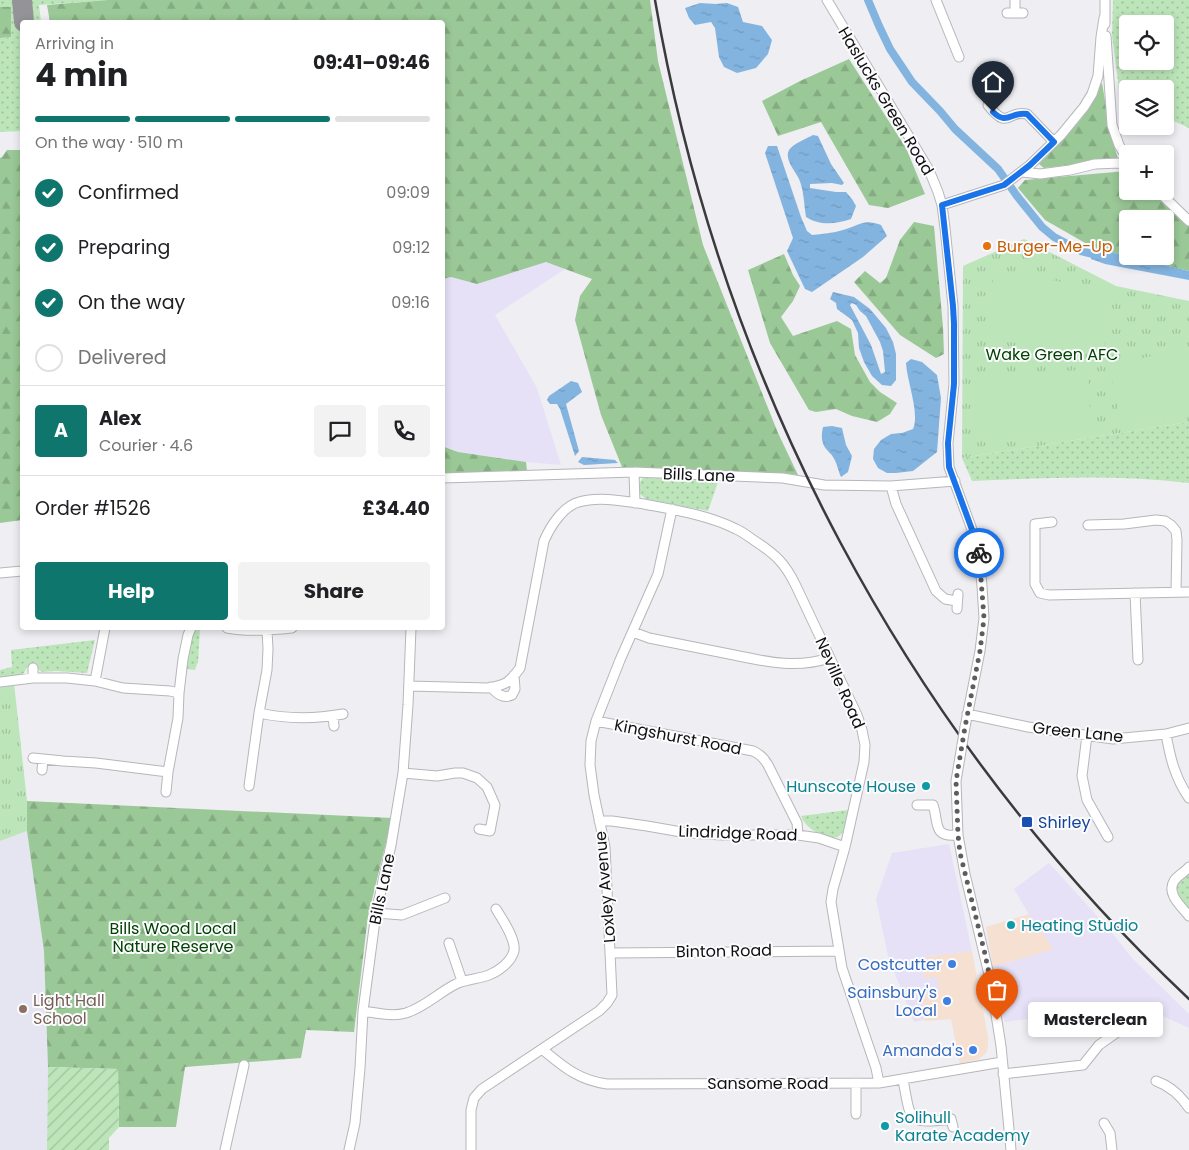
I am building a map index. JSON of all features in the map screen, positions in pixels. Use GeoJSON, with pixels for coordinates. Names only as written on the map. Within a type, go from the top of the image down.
{"type":"FeatureCollection","features":[{"type":"Feature","properties":{"kind":"street","name":"Haslucks Green Road"},"geometry":{"type":"LineString","coordinates":[[827,0],[929,170],[942,205],[953,306],[954,384],[948,443],[949,467],[978,546],[984,618],[980,651],[956,781],[958,835],[960,853],[991,983],[1002,1062],[1011,1150]]}},
{"type":"Feature","properties":{"kind":"street"},"geometry":{"type":"LineString","coordinates":[[936,0],[959,58]]}},
{"type":"Feature","properties":{"kind":"street"},"geometry":{"type":"LineString","coordinates":[[1015,0],[1015,13]]}},
{"type":"Feature","properties":{"kind":"street"},"geometry":{"type":"LineString","coordinates":[[942,205],[999,187],[1008,182],[1022,172],[1054,142],[1084,107],[1092,94],[1098,76],[1105,0]]}},
{"type":"Feature","properties":{"kind":"street"},"geometry":{"type":"LineString","coordinates":[[1104,18],[1112,125],[1119,145]]}},
{"type":"Feature","properties":{"kind":"street"},"geometry":{"type":"LineString","coordinates":[[988,105],[1002,118],[1021,113],[1027,114],[1054,142]]}},
{"type":"Feature","properties":{"kind":"street"},"geometry":{"type":"LineString","coordinates":[[1022,172],[1040,174],[1095,164],[1119,163]]}},
{"type":"Feature","properties":{"kind":"street"},"geometry":{"type":"LineString","coordinates":[[1167,200],[1189,221]]}},
{"type":"Feature","properties":{"kind":"street"},"geometry":{"type":"LineString","coordinates":[[634,472],[635,503]]}},
{"type":"Feature","properties":{"kind":"street","name":"Bills Lane"},"geometry":{"type":"LineString","coordinates":[[445,478],[634,472],[783,478],[824,485],[891,486],[955,481]]}},
{"type":"Feature","properties":{"kind":"street"},"geometry":{"type":"LineString","coordinates":[[891,486],[896,504],[936,591],[946,599],[957,601]]}},
{"type":"Feature","properties":{"kind":"street","name":"Neville Road"},"geometry":{"type":"LineString","coordinates":[[409,686],[491,687],[501,686],[511,680],[520,668],[544,541],[558,517],[577,502],[596,499],[635,503],[672,509],[719,521],[738,530],[777,557],[790,574],[857,715],[865,745],[864,762],[831,902],[842,968],[876,1068],[879,1083]]}},
{"type":"Feature","properties":{"kind":"street","name":"Loxley Avenue"},"geometry":{"type":"LineString","coordinates":[[471,1150],[471,1110],[474,1098],[482,1089],[598,1011],[607,1003],[612,995],[605,847],[590,765],[591,741],[596,721],[620,660],[658,574],[672,509]]}},
{"type":"Feature","properties":{"kind":"street"},"geometry":{"type":"LineString","coordinates":[[1088,524],[1124,524],[1156,520],[1165,521],[1171,525],[1176,531],[1177,540],[1176,592]]}},
{"type":"Feature","properties":{"kind":"street"},"geometry":{"type":"LineString","coordinates":[[1052,522],[1035,524],[1035,584],[1040,592],[1049,595],[1189,592]]}},
{"type":"Feature","properties":{"kind":"street"},"geometry":{"type":"LineString","coordinates":[[0,573],[20,570]]}},
{"type":"Feature","properties":{"kind":"street"},"geometry":{"type":"LineString","coordinates":[[1136,593],[1138,660]]}},
{"type":"Feature","properties":{"kind":"street"},"geometry":{"type":"LineString","coordinates":[[95,681],[105,630]]}},
{"type":"Feature","properties":{"kind":"street"},"geometry":{"type":"LineString","coordinates":[[166,792],[178,718],[183,658],[190,630]]}},
{"type":"Feature","properties":{"kind":"street"},"geometry":{"type":"LineString","coordinates":[[260,779],[249,782],[267,670],[267,630]]}},
{"type":"Feature","properties":{"kind":"street","name":"Bills Lane"},"geometry":{"type":"LineString","coordinates":[[349,1150],[355,1123],[363,1011],[376,914],[391,845],[403,773],[411,630]]}},
{"type":"Feature","properties":{"kind":"street"},"geometry":{"type":"LineString","coordinates":[[633,632],[649,638],[762,661],[792,664],[815,662],[829,658]]}},
{"type":"Feature","properties":{"kind":"street"},"geometry":{"type":"LineString","coordinates":[[1137,650],[1148,650]]}},
{"type":"Feature","properties":{"kind":"street"},"geometry":{"type":"LineString","coordinates":[[33,668],[33,678]]}},
{"type":"Feature","properties":{"kind":"street","name":"Neville Road"},"geometry":{"type":"LineString","coordinates":[[491,687],[502,696],[512,695],[516,689],[514,676]]}},
{"type":"Feature","properties":{"kind":"street"},"geometry":{"type":"LineString","coordinates":[[0,682],[33,678],[67,678],[95,681],[123,688],[179,693]]}},
{"type":"Feature","properties":{"kind":"street"},"geometry":{"type":"LineString","coordinates":[[259,713],[275,716],[310,717],[338,715],[334,726]]}},
{"type":"Feature","properties":{"kind":"street","name":"Green Lane"},"geometry":{"type":"LineString","coordinates":[[968,714],[1028,727],[1113,739],[1166,734],[1189,728]]}},
{"type":"Feature","properties":{"kind":"street","name":"Kingshurst Road"},"geometry":{"type":"LineString","coordinates":[[596,721],[753,751],[760,754],[768,765],[797,822],[798,834]]}},
{"type":"Feature","properties":{"kind":"street"},"geometry":{"type":"LineString","coordinates":[[1166,734],[1176,776],[1189,798]]}},
{"type":"Feature","properties":{"kind":"street"},"geometry":{"type":"LineString","coordinates":[[1087,736],[1082,776],[1087,800],[1108,837]]}},
{"type":"Feature","properties":{"kind":"street"},"geometry":{"type":"LineString","coordinates":[[33,758],[96,763],[168,772]]}},
{"type":"Feature","properties":{"kind":"street"},"geometry":{"type":"LineString","coordinates":[[42,770],[43,760]]}},
{"type":"Feature","properties":{"kind":"street"},"geometry":{"type":"LineString","coordinates":[[403,773],[437,776],[463,773],[477,778],[486,787],[494,805],[490,831],[479,829]]}},
{"type":"Feature","properties":{"kind":"street"},"geometry":{"type":"LineString","coordinates":[[916,805],[934,805],[939,831],[948,836],[958,835]]}},
{"type":"Feature","properties":{"kind":"street","name":"Lindridge Road"},"geometry":{"type":"LineString","coordinates":[[599,821],[612,821],[696,834],[722,836],[798,834],[819,838],[845,847]]}},
{"type":"Feature","properties":{"kind":"street"},"geometry":{"type":"LineString","coordinates":[[1189,867],[1174,881],[1172,888],[1174,897],[1189,916]]}},
{"type":"Feature","properties":{"kind":"street"},"geometry":{"type":"LineString","coordinates":[[376,914],[402,915],[445,898]]}},
{"type":"Feature","properties":{"kind":"street"},"geometry":{"type":"LineString","coordinates":[[363,1011],[392,1014],[406,1013],[425,1005],[444,990],[462,981],[490,974],[506,964],[512,957],[514,949],[512,939],[496,909]]}},
{"type":"Feature","properties":{"kind":"street"},"geometry":{"type":"LineString","coordinates":[[496,930],[506,926]]}},
{"type":"Feature","properties":{"kind":"street"},"geometry":{"type":"LineString","coordinates":[[449,943],[462,981]]}},
{"type":"Feature","properties":{"kind":"street","name":"Binton Road"},"geometry":{"type":"LineString","coordinates":[[610,953],[838,951]]}},
{"type":"Feature","properties":{"kind":"street"},"geometry":{"type":"LineString","coordinates":[[453,956],[464,953]]}},
{"type":"Feature","properties":{"kind":"street"},"geometry":{"type":"LineString","coordinates":[[1003,1074],[1083,1064],[1099,1045],[1116,1033]]}},
{"type":"Feature","properties":{"kind":"street","name":"Sansome Road"},"geometry":{"type":"LineString","coordinates":[[542,1048],[563,1066],[580,1076],[593,1082],[607,1084],[879,1083],[1002,1062]]}},
{"type":"Feature","properties":{"kind":"street"},"geometry":{"type":"LineString","coordinates":[[225,1150],[244,1065]]}},
{"type":"Feature","properties":{"kind":"street"},"geometry":{"type":"LineString","coordinates":[[903,1080],[909,1110],[913,1118],[922,1122],[951,1119],[953,1127]]}},
{"type":"Feature","properties":{"kind":"street"},"geometry":{"type":"LineString","coordinates":[[1156,1081],[1178,1094],[1189,1108]]}},
{"type":"Feature","properties":{"kind":"street"},"geometry":{"type":"LineString","coordinates":[[856,1083],[856,1114]]}},
{"type":"Feature","properties":{"kind":"street"},"geometry":{"type":"LineString","coordinates":[[1104,1123],[1110,1133],[1112,1150]]}},
{"type":"Feature","properties":{"kind":"shaded area"},"geometry":{"type":"Polygon","coordinates":[[[546,262],[565,269],[495,315],[537,388],[561,465],[458,452],[445,446],[445,278],[451,277],[477,284],[546,262]]]}},
{"type":"Feature","properties":{"kind":"shaded area","name":"Light Hall School"},"geometry":{"type":"Polygon","coordinates":[[[27,831],[44,950],[48,1067],[47,1150],[0,1150],[0,841],[27,831]]]}},
{"type":"Feature","properties":{"kind":"shaded area"},"geometry":{"type":"Polygon","coordinates":[[[949,844],[972,951],[922,958],[924,978],[937,977],[939,990],[921,994],[924,1020],[914,1022],[888,956],[876,899],[892,853],[949,844]]]}},
{"type":"Feature","properties":{"kind":"shaded area"},"geometry":{"type":"Polygon","coordinates":[[[1049,863],[1109,929],[1132,958],[1189,1014],[1189,1028],[1132,1002],[1083,1012],[1005,1022],[993,967],[1054,949],[1034,923],[1014,889],[1049,863]]]}},
{"type":"Feature","properties":{"kind":"shaded area"},"geometry":{"type":"Polygon","coordinates":[[[1029,914],[1054,949],[993,967],[986,927],[1029,914]]]}},
{"type":"Feature","properties":{"kind":"shaded area"},"geometry":{"type":"Polygon","coordinates":[[[972,951],[988,1046],[986,1053],[979,1059],[960,1064],[951,1019],[924,1020],[921,994],[939,990],[924,978],[922,958],[972,951]]]}},
{"type":"Feature","properties":{"kind":"green space"},"geometry":{"type":"Polygon","coordinates":[[[0,0],[108,0],[39,5],[41,20],[20,20],[20,131],[0,132],[0,38],[11,37],[11,7],[0,7],[0,0]]]}},
{"type":"Feature","properties":{"kind":"green space"},"geometry":{"type":"Polygon","coordinates":[[[108,0],[650,0],[658,61],[703,245],[778,433],[798,475],[622,467],[601,415],[575,320],[580,296],[592,279],[546,262],[477,284],[451,277],[445,278],[445,20],[50,20],[47,5],[108,0]]]}},
{"type":"Feature","properties":{"kind":"green space"},"geometry":{"type":"Polygon","coordinates":[[[1113,0],[1189,0],[1189,128],[1174,121],[1174,80],[1119,80],[1119,88],[1112,36],[1113,0]]]}},
{"type":"Feature","properties":{"kind":"green space"},"geometry":{"type":"Polygon","coordinates":[[[0,7],[11,7],[11,37],[0,38],[0,7]]]}},
{"type":"Feature","properties":{"kind":"green space"},"geometry":{"type":"Polygon","coordinates":[[[849,59],[906,148],[925,194],[888,208],[869,205],[821,122],[778,136],[762,101],[849,59]]]}},
{"type":"Feature","properties":{"kind":"green space"},"geometry":{"type":"Polygon","coordinates":[[[1102,83],[1111,135],[1118,159],[1044,168],[1039,164],[1080,120],[1102,83]]]}},
{"type":"Feature","properties":{"kind":"green space"},"geometry":{"type":"Polygon","coordinates":[[[7,150],[20,150],[20,520],[0,523],[0,158],[7,150]]]}},
{"type":"Feature","properties":{"kind":"green space"},"geometry":{"type":"Polygon","coordinates":[[[1119,172],[1119,200],[1160,200],[1171,210],[1119,210],[1119,254],[1094,248],[1045,220],[1018,188],[1025,180],[1119,172]]]}},
{"type":"Feature","properties":{"kind":"green space"},"geometry":{"type":"Polygon","coordinates":[[[1174,213],[1189,226],[1189,271],[1164,265],[1174,265],[1174,213]]]}},
{"type":"Feature","properties":{"kind":"green space"},"geometry":{"type":"Polygon","coordinates":[[[914,222],[934,226],[944,354],[936,358],[900,335],[854,282],[865,271],[880,283],[886,278],[900,240],[914,222]]]}},
{"type":"Feature","properties":{"kind":"green space","name":"Wake Green AFC"},"geometry":{"type":"Polygon","coordinates":[[[1024,239],[1116,286],[1189,301],[1189,422],[962,458],[963,266],[1024,239]]]}},
{"type":"Feature","properties":{"kind":"green space"},"geometry":{"type":"Polygon","coordinates":[[[784,254],[800,286],[793,301],[781,317],[793,336],[837,321],[851,329],[855,355],[870,382],[880,392],[897,403],[890,414],[877,422],[852,416],[836,409],[816,412],[809,410],[770,343],[748,270],[784,254]]]}},
{"type":"Feature","properties":{"kind":"green space"},"geometry":{"type":"Polygon","coordinates":[[[994,272],[1113,289],[1103,356],[984,338],[994,272]]]}},
{"type":"Feature","properties":{"kind":"green space"},"geometry":{"type":"Polygon","coordinates":[[[1189,348],[1189,416],[1122,430],[1109,365],[1189,348]]]}},
{"type":"Feature","properties":{"kind":"green space"},"geometry":{"type":"Polygon","coordinates":[[[1088,370],[1091,434],[978,438],[975,374],[1088,370]]]}},
{"type":"Feature","properties":{"kind":"green space"},"geometry":{"type":"Polygon","coordinates":[[[1189,422],[1189,483],[1135,478],[1053,478],[972,481],[962,458],[1189,422]]]}},
{"type":"Feature","properties":{"kind":"green space"},"geometry":{"type":"Polygon","coordinates":[[[445,447],[458,452],[526,462],[527,471],[445,474],[445,447]]]}},
{"type":"Feature","properties":{"kind":"green space"},"geometry":{"type":"Polygon","coordinates":[[[643,478],[719,479],[708,511],[646,499],[640,494],[640,482],[643,478]]]}},
{"type":"Feature","properties":{"kind":"green space"},"geometry":{"type":"Polygon","coordinates":[[[200,630],[198,663],[195,670],[186,669],[190,640],[196,631],[200,630]]]}},
{"type":"Feature","properties":{"kind":"green space"},"geometry":{"type":"Polygon","coordinates":[[[95,640],[87,673],[42,672],[37,664],[27,667],[24,673],[18,676],[0,678],[0,670],[12,667],[11,650],[95,640]]]}},
{"type":"Feature","properties":{"kind":"green space"},"geometry":{"type":"Polygon","coordinates":[[[14,683],[27,801],[27,831],[0,841],[0,686],[14,683]]]}},
{"type":"Feature","properties":{"kind":"green space","name":"Bills Wood Local Nature Reserve"},"geometry":{"type":"Polygon","coordinates":[[[27,801],[392,818],[368,916],[354,1032],[306,1030],[301,1058],[185,1067],[176,1127],[119,1127],[118,1069],[48,1067],[44,951],[27,831],[27,801]]]}},
{"type":"Feature","properties":{"kind":"green space"},"geometry":{"type":"Polygon","coordinates":[[[848,810],[843,831],[839,836],[835,837],[822,835],[813,830],[801,816],[848,810]]]}},
{"type":"Feature","properties":{"kind":"green space"},"geometry":{"type":"Polygon","coordinates":[[[1189,868],[1189,916],[1174,897],[1174,881],[1189,868]]]}},
{"type":"Feature","properties":{"kind":"green space"},"geometry":{"type":"Polygon","coordinates":[[[48,1067],[118,1069],[119,1127],[109,1138],[109,1150],[47,1150],[48,1067]]]}},
{"type":"Feature","properties":{"kind":"water"},"geometry":{"type":"Polygon","coordinates":[[[700,3],[727,3],[738,7],[743,22],[762,26],[772,40],[768,54],[756,68],[737,73],[724,67],[719,57],[715,28],[711,22],[695,25],[689,18],[685,8],[700,3]]]}},
{"type":"Feature","properties":{"kind":"water"},"geometry":{"type":"Polygon","coordinates":[[[813,135],[818,136],[831,164],[844,183],[842,185],[832,183],[810,184],[810,188],[846,192],[856,206],[851,219],[822,223],[806,217],[801,183],[789,161],[788,154],[794,145],[813,135]]]}},
{"type":"Feature","properties":{"kind":"water"},"geometry":{"type":"Polygon","coordinates":[[[768,146],[777,146],[801,217],[807,231],[812,235],[835,232],[861,223],[870,222],[881,225],[887,236],[863,257],[812,292],[805,289],[787,251],[793,238],[765,153],[768,146]]]}},
{"type":"Feature","properties":{"kind":"water"},"geometry":{"type":"Polygon","coordinates":[[[1094,248],[1119,254],[1119,265],[1164,265],[1189,271],[1189,280],[1105,264],[1091,259],[1094,248]]]}},
{"type":"Feature","properties":{"kind":"water"},"geometry":{"type":"Polygon","coordinates":[[[833,292],[854,297],[870,309],[886,328],[893,342],[896,354],[896,380],[891,386],[882,385],[872,376],[859,348],[858,333],[852,320],[837,309],[836,303],[830,299],[833,292]],[[852,303],[850,305],[871,345],[881,374],[885,372],[880,342],[866,316],[852,303]]]}},
{"type":"Feature","properties":{"kind":"water"},"geometry":{"type":"Polygon","coordinates":[[[911,359],[922,362],[937,375],[941,398],[937,452],[913,471],[887,473],[878,468],[873,459],[874,449],[881,440],[891,434],[913,429],[915,415],[906,363],[911,359]]]}},
{"type":"Feature","properties":{"kind":"water"},"geometry":{"type":"Polygon","coordinates":[[[571,381],[578,383],[582,392],[566,404],[579,451],[575,456],[560,409],[557,404],[550,404],[547,400],[549,396],[571,381]]]}},
{"type":"Feature","properties":{"kind":"water"},"geometry":{"type":"Polygon","coordinates":[[[823,427],[842,428],[846,445],[852,456],[848,472],[841,477],[832,455],[824,446],[822,440],[823,427]]]}},
{"type":"Feature","properties":{"kind":"water"},"geometry":{"type":"Polygon","coordinates":[[[582,457],[615,460],[618,463],[584,465],[578,462],[582,457]]]}},
{"type":"Feature","properties":{"kind":"waterway"},"geometry":{"type":"LineString","coordinates":[[868,0],[890,49],[912,82],[955,129],[998,169],[1042,227],[1054,237],[1081,251],[1101,256]]}},
{"type":"Feature","properties":{"kind":"taxiway"},"geometry":{"type":"LineString","coordinates":[[22,0],[24,20]]}},
{"type":"Feature","properties":{"kind":"railway"},"geometry":{"type":"LineString","coordinates":[[655,0],[685,142],[726,280],[778,414],[841,543],[913,667],[995,784],[1088,895],[1189,999]]}},
{"type":"Feature","properties":{"kind":"way so far"},"geometry":{"type":"LineString","coordinates":[[979,553],[984,618],[980,651],[956,781],[958,835],[960,853],[985,954],[997,1020]]}},
{"type":"Feature","properties":{"kind":"place","name":"Burger-Me-Up"},"geometry":{"type":"Point","coordinates":[987,246]}},
{"type":"Feature","properties":{"kind":"place","name":"Hunscote House"},"geometry":{"type":"Point","coordinates":[926,786]}},
{"type":"Feature","properties":{"kind":"place","name":"Shirley"},"geometry":{"type":"Point","coordinates":[1027,822]}},
{"type":"Feature","properties":{"kind":"place","name":"Heating Studio"},"geometry":{"type":"Point","coordinates":[1011,925]}},
{"type":"Feature","properties":{"kind":"place","name":"Costcutter"},"geometry":{"type":"Point","coordinates":[952,964]}},
{"type":"Feature","properties":{"kind":"place","name":"Sainsbury's Local"},"geometry":{"type":"Point","coordinates":[947,1001]}},
{"type":"Feature","properties":{"kind":"place","name":"Light Hall School"},"geometry":{"type":"Point","coordinates":[23,1009]}},
{"type":"Feature","properties":{"kind":"place","name":"Masterclean"},"geometry":{"type":"Point","coordinates":[997,1020]}},
{"type":"Feature","properties":{"kind":"place","name":"Amanda's"},"geometry":{"type":"Point","coordinates":[973,1050]}},
{"type":"Feature","properties":{"kind":"place","name":"Solihull Karate Academy"},"geometry":{"type":"Point","coordinates":[885,1126]}},
{"type":"Feature","properties":{"kind":"route"},"geometry":{"type":"LineString","coordinates":[[979,553],[966,510],[949,467],[948,443],[954,384],[954,324],[942,205],[1004,185],[1022,172],[1054,142],[1027,114],[1021,113],[1002,118],[993,112]]}}]}
